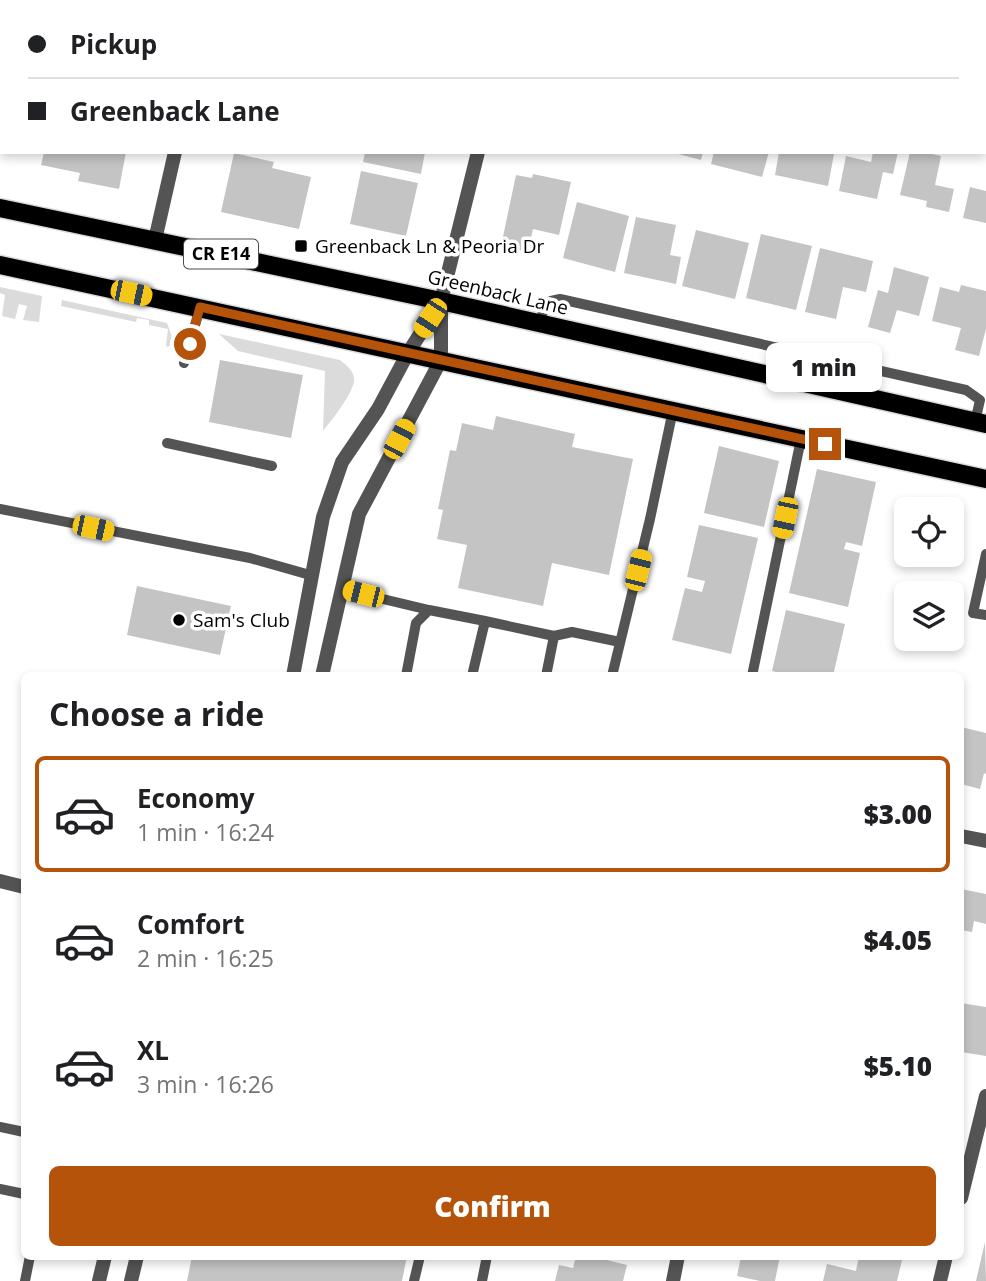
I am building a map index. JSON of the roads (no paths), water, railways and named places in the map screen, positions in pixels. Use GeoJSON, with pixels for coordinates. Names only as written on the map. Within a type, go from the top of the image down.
{"type":"FeatureCollection","features":[{"type":"Feature","properties":{"kind":"main road","name":"Greenback Lane"},"geometry":{"type":"LineString","coordinates":[[0,208],[441,301],[981,423]]}},
{"type":"Feature","properties":{"kind":"main road"},"geometry":{"type":"LineString","coordinates":[[0,265],[986,479]]}},
{"type":"Feature","properties":{"kind":"street"},"geometry":{"type":"LineString","coordinates":[[155,240],[175,154]]}},
{"type":"Feature","properties":{"kind":"street"},"geometry":{"type":"LineString","coordinates":[[323,672],[359,514],[441,360],[441,301],[478,154]]}},
{"type":"Feature","properties":{"kind":"street"},"geometry":{"type":"LineString","coordinates":[[294,672],[323,517],[342,462],[378,410],[408,353],[441,301]]}},
{"type":"Feature","properties":{"kind":"street"},"geometry":{"type":"LineString","coordinates":[[964,837],[986,841]]}},
{"type":"Feature","properties":{"kind":"street"},"geometry":{"type":"LineString","coordinates":[[0,881],[21,886]]}},
{"type":"Feature","properties":{"kind":"street"},"geometry":{"type":"LineString","coordinates":[[964,1186],[986,1096]]}},
{"type":"Feature","properties":{"kind":"street"},"geometry":{"type":"LineString","coordinates":[[99,1281],[104,1260]]}},
{"type":"Feature","properties":{"kind":"street"},"geometry":{"type":"LineString","coordinates":[[131,1281],[136,1260]]}},
{"type":"Feature","properties":{"kind":"street"},"geometry":{"type":"LineString","coordinates":[[673,1281],[677,1260]]}},
{"type":"Feature","properties":{"kind":"street"},"geometry":{"type":"LineString","coordinates":[[940,1281],[945,1260]]}},
{"type":"Feature","properties":{"kind":"lane"},"geometry":{"type":"LineString","coordinates":[[540,323],[545,305],[560,299],[966,390],[980,400],[981,423]]}},
{"type":"Feature","properties":{"kind":"lane"},"geometry":{"type":"LineString","coordinates":[[184,363],[200,307]]}},
{"type":"Feature","properties":{"kind":"lane"},"geometry":{"type":"LineString","coordinates":[[613,672],[673,410]]}},
{"type":"Feature","properties":{"kind":"lane"},"geometry":{"type":"LineString","coordinates":[[753,672],[801,439]]}},
{"type":"Feature","properties":{"kind":"lane"},"geometry":{"type":"LineString","coordinates":[[167,443],[272,466]]}},
{"type":"Feature","properties":{"kind":"lane"},"geometry":{"type":"LineString","coordinates":[[0,509],[250,558],[310,575]]}},
{"type":"Feature","properties":{"kind":"lane"},"geometry":{"type":"LineString","coordinates":[[986,554],[973,613],[986,615]]}},
{"type":"Feature","properties":{"kind":"lane"},"geometry":{"type":"LineString","coordinates":[[341,589],[554,636],[572,632],[620,642]]}},
{"type":"Feature","properties":{"kind":"lane"},"geometry":{"type":"LineString","coordinates":[[407,672],[416,622],[429,610]]}},
{"type":"Feature","properties":{"kind":"lane"},"geometry":{"type":"LineString","coordinates":[[473,672],[485,621]]}},
{"type":"Feature","properties":{"kind":"lane"},"geometry":{"type":"LineString","coordinates":[[547,672],[554,636]]}},
{"type":"Feature","properties":{"kind":"lane"},"geometry":{"type":"LineString","coordinates":[[0,1126],[21,1131]]}},
{"type":"Feature","properties":{"kind":"lane"},"geometry":{"type":"LineString","coordinates":[[0,1189],[21,1193]]}},
{"type":"Feature","properties":{"kind":"lane"},"geometry":{"type":"LineString","coordinates":[[25,1281],[29,1260]]}},
{"type":"Feature","properties":{"kind":"lane"},"geometry":{"type":"LineString","coordinates":[[414,1281],[419,1260]]}},
{"type":"Feature","properties":{"kind":"lane"},"geometry":{"type":"LineString","coordinates":[[482,1281],[486,1260]]}},
{"type":"Feature","properties":{"kind":"place","name":"Greenback Ln & Peoria Dr"},"geometry":{"type":"Point","coordinates":[301,246]}},
{"type":"Feature","properties":{"kind":"place","name":"Sam's Club"},"geometry":{"type":"Point","coordinates":[179,620]}}]}
